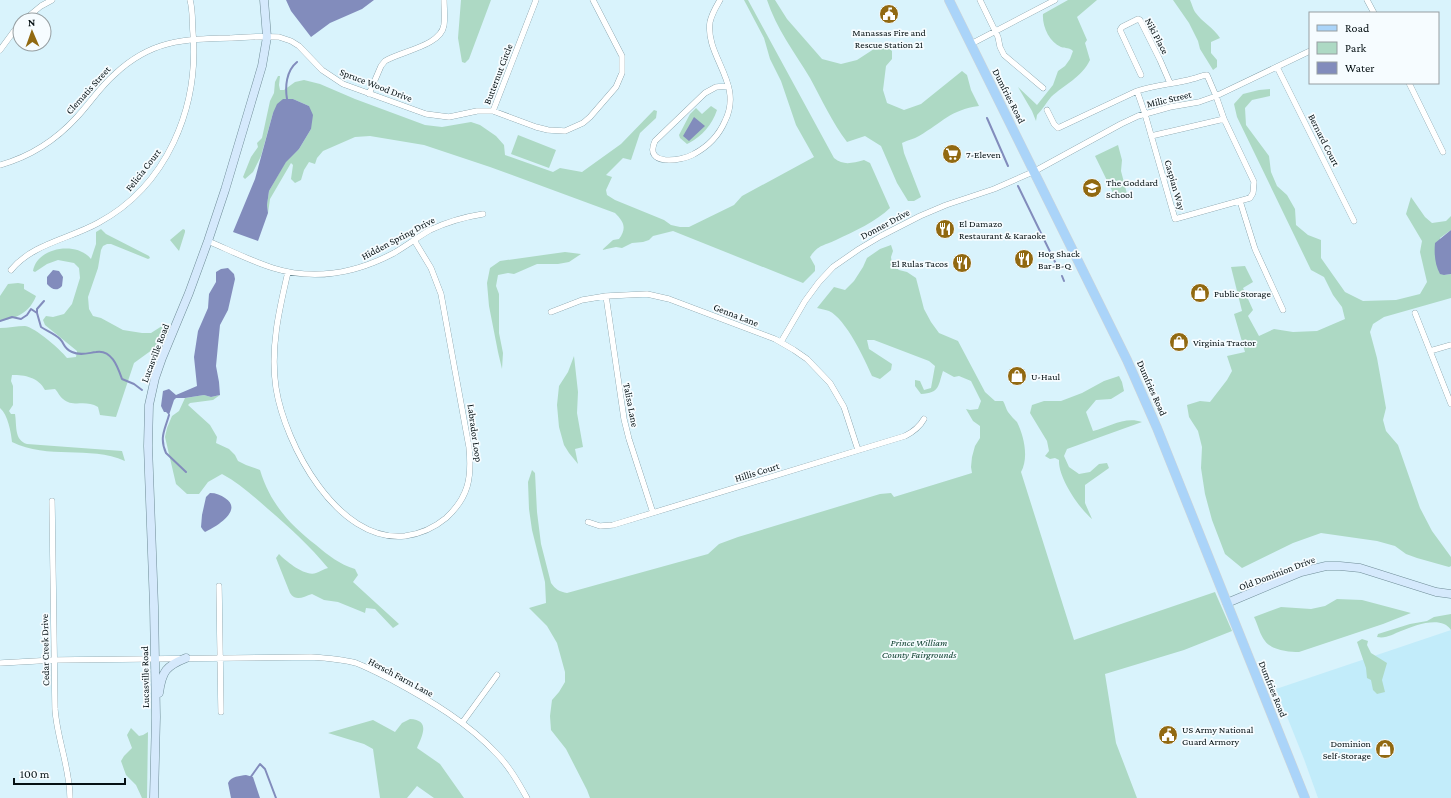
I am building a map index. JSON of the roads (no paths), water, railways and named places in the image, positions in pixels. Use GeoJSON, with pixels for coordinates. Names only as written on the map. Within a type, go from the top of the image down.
{"type":"FeatureCollection","features":[{"type":"Feature","properties":{"kind":"main road","name":"Dumfries Road"},"geometry":{"type":"LineString","coordinates":[[949,0],[1035,171],[1133,372],[1157,428],[1305,798]]}},
{"type":"Feature","properties":{"kind":"street"},"geometry":{"type":"LineString","coordinates":[[34,12],[52,0]]}},
{"type":"Feature","properties":{"kind":"street","name":"Felicia Court"},"geometry":{"type":"LineString","coordinates":[[11,270],[23,257],[99,223],[117,211],[138,192],[154,173],[176,140],[187,110],[193,74],[193,39],[190,0]]}},
{"type":"Feature","properties":{"kind":"street","name":"Lucasville Road"},"geometry":{"type":"LineString","coordinates":[[154,798],[156,717],[148,446],[149,405],[155,378],[162,358],[189,293],[208,241],[262,66],[267,37],[264,0]]}},
{"type":"Feature","properties":{"kind":"street"},"geometry":{"type":"LineString","coordinates":[[369,94],[381,66],[385,61],[431,41],[440,35],[444,24],[444,0]]}},
{"type":"Feature","properties":{"kind":"street","name":"Butternut Circle"},"geometry":{"type":"LineString","coordinates":[[536,0],[493,111],[536,127],[557,131],[565,131],[574,128],[590,117],[616,87],[620,79],[623,64],[622,56],[593,0]]}},
{"type":"Feature","properties":{"kind":"street"},"geometry":{"type":"LineString","coordinates":[[720,0],[712,15],[710,32],[715,54],[724,70],[728,86],[730,105],[726,120],[715,137],[693,155],[683,158],[662,159],[653,156],[652,152],[655,141],[705,93],[716,87],[728,86]]}},
{"type":"Feature","properties":{"kind":"street"},"geometry":{"type":"LineString","coordinates":[[980,0],[996,31],[1000,47],[1004,55],[1043,88]]}},
{"type":"Feature","properties":{"kind":"street"},"geometry":{"type":"LineString","coordinates":[[971,44],[1055,0]]}},
{"type":"Feature","properties":{"kind":"street"},"geometry":{"type":"LineString","coordinates":[[1367,0],[1373,12]]}},
{"type":"Feature","properties":{"kind":"street","name":"Niki Place"},"geometry":{"type":"LineString","coordinates":[[1141,75],[1120,30],[1122,27],[1138,19],[1140,20],[1157,53],[1170,83]]}},
{"type":"Feature","properties":{"kind":"street"},"geometry":{"type":"LineString","coordinates":[[0,50],[12,34]]}},
{"type":"Feature","properties":{"kind":"street","name":"Clematis Street"},"geometry":{"type":"LineString","coordinates":[[0,165],[21,158],[55,137],[77,117],[107,82],[135,58],[164,44],[193,39],[267,37]]}},
{"type":"Feature","properties":{"kind":"street","name":"Spruce Wood Drive"},"geometry":{"type":"LineString","coordinates":[[267,37],[279,37],[291,41],[306,52],[322,70],[343,84],[426,114],[437,116],[458,116],[478,111],[493,111]]}},
{"type":"Feature","properties":{"kind":"street","name":"Milic Street"},"geometry":{"type":"LineString","coordinates":[[1035,171],[1121,124],[1145,114],[1170,107],[1199,102],[1216,96],[1309,51]]}},
{"type":"Feature","properties":{"kind":"street","name":"Bernard Court"},"geometry":{"type":"LineString","coordinates":[[1277,67],[1354,221]]}},
{"type":"Feature","properties":{"kind":"street"},"geometry":{"type":"LineString","coordinates":[[1047,110],[1054,124],[1058,128],[1137,91],[1194,79],[1205,74],[1208,75],[1216,96]]}},
{"type":"Feature","properties":{"kind":"street"},"geometry":{"type":"LineString","coordinates":[[1409,84],[1443,152]]}},
{"type":"Feature","properties":{"kind":"street"},"geometry":{"type":"LineString","coordinates":[[1137,91],[1145,114]]}},
{"type":"Feature","properties":{"kind":"street","name":"Caspian Way"},"geometry":{"type":"LineString","coordinates":[[1145,114],[1175,219],[1250,198],[1253,193],[1254,182],[1224,119],[1216,96]]}},
{"type":"Feature","properties":{"kind":"street"},"geometry":{"type":"LineString","coordinates":[[1151,136],[1224,119]]}},
{"type":"Feature","properties":{"kind":"street","name":"Donner Drive"},"geometry":{"type":"LineString","coordinates":[[781,342],[805,300],[818,282],[833,267],[858,249],[920,216],[946,205],[996,188],[1035,171]]}},
{"type":"Feature","properties":{"kind":"street"},"geometry":{"type":"LineString","coordinates":[[1240,200],[1255,249],[1283,310]]}},
{"type":"Feature","properties":{"kind":"street","name":"Hidden Spring Drive"},"geometry":{"type":"LineString","coordinates":[[208,241],[288,272],[318,275],[348,271],[380,260],[445,224],[457,219],[483,214]]}},
{"type":"Feature","properties":{"kind":"street","name":"Labrador Loop"},"geometry":{"type":"LineString","coordinates":[[288,272],[275,336],[274,367],[278,401],[283,419],[293,443],[321,490],[358,524],[381,534],[400,536],[412,535],[432,528],[450,514],[466,490],[471,463],[441,294],[431,268],[414,240]]}},
{"type":"Feature","properties":{"kind":"street","name":"Genna Lane"},"geometry":{"type":"LineString","coordinates":[[551,312],[582,300],[606,296],[634,294],[660,296],[781,342],[807,359],[830,383],[844,407],[858,450]]}},
{"type":"Feature","properties":{"kind":"street","name":"Talisa Lane"},"geometry":{"type":"LineString","coordinates":[[606,296],[624,419],[653,513]]}},
{"type":"Feature","properties":{"kind":"street"},"geometry":{"type":"LineString","coordinates":[[1415,313],[1451,404]]}},
{"type":"Feature","properties":{"kind":"street"},"geometry":{"type":"LineString","coordinates":[[1430,351],[1451,345]]}},
{"type":"Feature","properties":{"kind":"street","name":"Hillis Court"},"geometry":{"type":"LineString","coordinates":[[588,522],[600,526],[608,526],[653,513],[904,436],[913,432],[920,426],[924,419]]}},
{"type":"Feature","properties":{"kind":"street","name":"Cedar Creek Drive"},"geometry":{"type":"LineString","coordinates":[[52,501],[56,718],[67,767],[70,798]]}},
{"type":"Feature","properties":{"kind":"street","name":"Old Dominion Drive"},"geometry":{"type":"LineString","coordinates":[[1227,603],[1301,572],[1326,566],[1351,566],[1360,568],[1436,592],[1451,594]]}},
{"type":"Feature","properties":{"kind":"street"},"geometry":{"type":"LineString","coordinates":[[219,586],[221,712]]}},
{"type":"Feature","properties":{"kind":"street","name":"Hersch Farm Lane"},"geometry":{"type":"LineString","coordinates":[[0,663],[55,660],[311,657],[356,663],[372,669],[405,687],[462,723],[497,754],[513,774],[528,798]]}},
{"type":"Feature","properties":{"kind":"street"},"geometry":{"type":"LineString","coordinates":[[156,717],[160,687],[164,673],[172,664],[186,658]]}},
{"type":"Feature","properties":{"kind":"street"},"geometry":{"type":"LineString","coordinates":[[462,723],[497,675]]}},
{"type":"Feature","properties":{"kind":"water"},"geometry":{"type":"Polygon","coordinates":[[[286,0],[374,0],[362,9],[330,23],[311,37],[291,11],[286,0]]]}},
{"type":"Feature","properties":{"kind":"water"},"geometry":{"type":"Polygon","coordinates":[[[283,99],[293,99],[309,106],[313,115],[311,129],[299,149],[286,162],[269,191],[267,205],[268,213],[258,241],[233,232],[255,179],[273,113],[277,104],[283,99]]]}},
{"type":"Feature","properties":{"kind":"water"},"geometry":{"type":"Polygon","coordinates":[[[694,117],[705,126],[689,141],[683,136],[694,117]]]}},
{"type":"Feature","properties":{"kind":"water"},"geometry":{"type":"Polygon","coordinates":[[[1451,230],[1451,274],[1444,275],[1440,274],[1437,267],[1435,243],[1451,230]]]}},
{"type":"Feature","properties":{"kind":"water"},"geometry":{"type":"Polygon","coordinates":[[[228,268],[234,274],[235,279],[228,310],[220,325],[216,366],[220,395],[211,397],[204,395],[176,398],[169,415],[164,412],[161,406],[163,391],[169,389],[176,395],[197,386],[194,357],[198,331],[208,308],[209,294],[216,282],[216,272],[221,269],[228,268]]]}},
{"type":"Feature","properties":{"kind":"water"},"geometry":{"type":"Polygon","coordinates":[[[53,270],[59,271],[63,277],[62,286],[58,289],[52,288],[47,284],[47,277],[53,270]]]}},
{"type":"Feature","properties":{"kind":"water"},"geometry":{"type":"Polygon","coordinates":[[[210,493],[223,497],[230,503],[231,508],[230,513],[226,518],[205,532],[201,527],[202,515],[206,497],[210,493]]]}},
{"type":"Feature","properties":{"kind":"water"},"geometry":{"type":"Polygon","coordinates":[[[246,775],[253,777],[260,798],[231,798],[228,783],[229,781],[236,777],[246,775]]]}},
{"type":"Feature","properties":{"kind":"waterway"},"geometry":{"type":"LineString","coordinates":[[287,99],[286,89],[288,74],[297,62]]}},
{"type":"Feature","properties":{"kind":"waterway"},"geometry":{"type":"LineString","coordinates":[[987,118],[1008,166]]}},
{"type":"Feature","properties":{"kind":"waterway"},"geometry":{"type":"LineString","coordinates":[[1018,186],[1056,264]]}},
{"type":"Feature","properties":{"kind":"waterway"},"geometry":{"type":"LineString","coordinates":[[1062,276],[1064,281]]}},
{"type":"Feature","properties":{"kind":"waterway"},"geometry":{"type":"LineString","coordinates":[[37,313],[37,309],[44,301]]}},
{"type":"Feature","properties":{"kind":"waterway"},"geometry":{"type":"LineString","coordinates":[[0,321],[12,317],[21,319],[27,315],[31,309],[37,313],[41,327],[58,337],[69,350],[78,354],[96,352],[106,353],[114,360],[122,379],[134,384],[142,390]]}},
{"type":"Feature","properties":{"kind":"waterway"},"geometry":{"type":"LineString","coordinates":[[169,415],[163,434],[164,447],[166,453],[186,472]]}},
{"type":"Feature","properties":{"kind":"waterway"},"geometry":{"type":"LineString","coordinates":[[250,778],[260,764],[265,769],[276,798]]}},
{"type":"Feature","properties":{"kind":"place","name":"Manassas Fire and Rescue Station 21"},"geometry":{"type":"Point","coordinates":[889,14]}},
{"type":"Feature","properties":{"kind":"place","name":"7-Eleven"},"geometry":{"type":"Point","coordinates":[952,154]}},
{"type":"Feature","properties":{"kind":"place","name":"The Goddard School"},"geometry":{"type":"Point","coordinates":[1092,188]}},
{"type":"Feature","properties":{"kind":"place","name":"El Damazo Restaurant & Karaoke"},"geometry":{"type":"Point","coordinates":[945,229]}},
{"type":"Feature","properties":{"kind":"place","name":"Hog Shack Bar-B-Q"},"geometry":{"type":"Point","coordinates":[1024,259]}},
{"type":"Feature","properties":{"kind":"place","name":"El Rulas Tacos"},"geometry":{"type":"Point","coordinates":[962,263]}},
{"type":"Feature","properties":{"kind":"place","name":"Public Storage"},"geometry":{"type":"Point","coordinates":[1200,293]}},
{"type":"Feature","properties":{"kind":"place","name":"Virginia Tractor"},"geometry":{"type":"Point","coordinates":[1179,342]}},
{"type":"Feature","properties":{"kind":"place","name":"U-Haul"},"geometry":{"type":"Point","coordinates":[1017,376]}},
{"type":"Feature","properties":{"kind":"place","name":"US Army National Guard Armory"},"geometry":{"type":"Point","coordinates":[1168,735]}},
{"type":"Feature","properties":{"kind":"place","name":"Dominion Self-Storage"},"geometry":{"type":"Point","coordinates":[1385,749]}},
{"type":"Feature","properties":{"kind":"park label","name":"Prince William County Fairgrounds"},"geometry":{"type":"Point","coordinates":[919,648]}}]}
